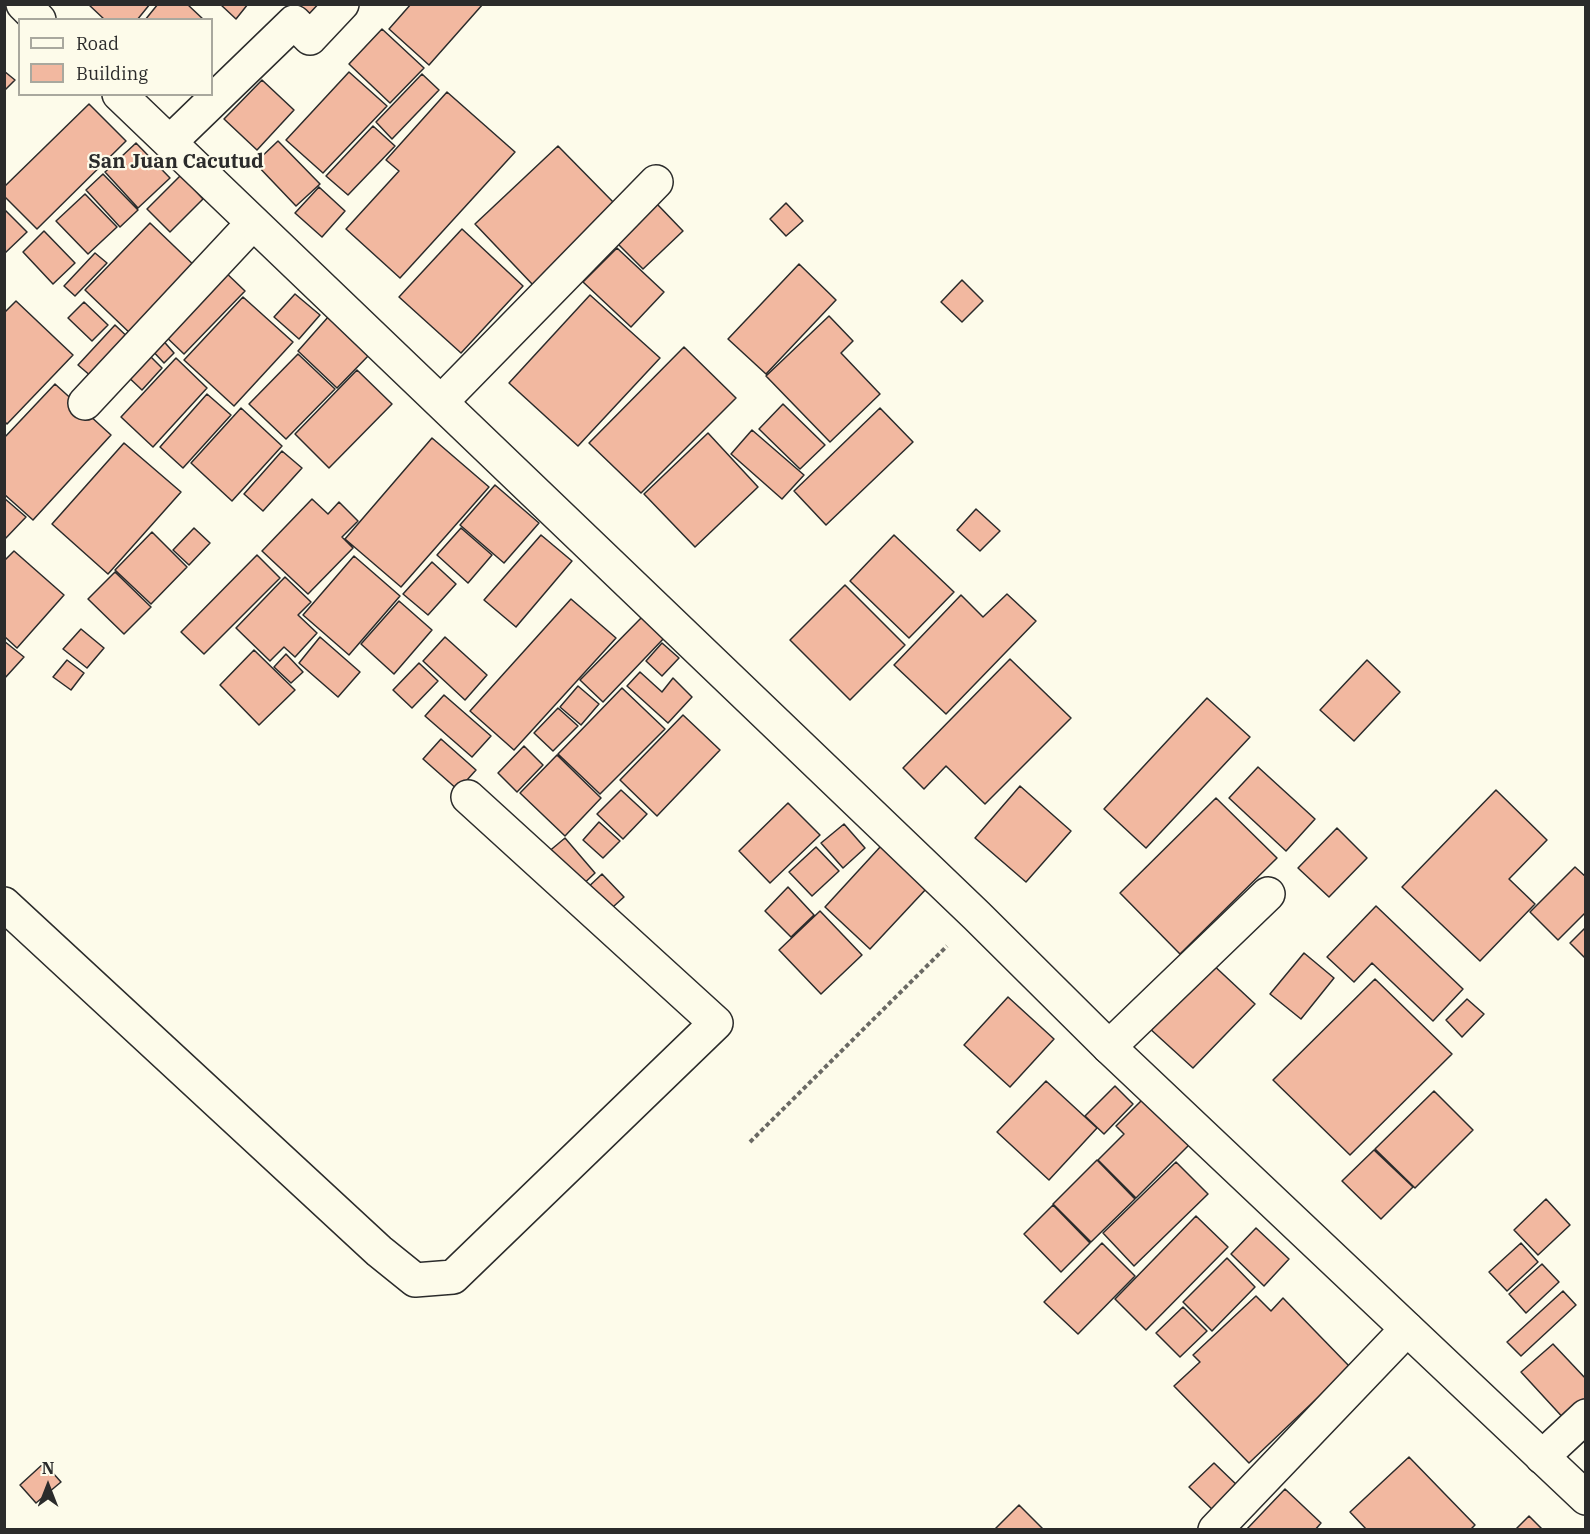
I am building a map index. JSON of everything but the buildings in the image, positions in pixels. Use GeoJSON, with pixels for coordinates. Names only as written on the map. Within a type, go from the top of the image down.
{"type":"FeatureCollection","features":[{"type":"Feature","properties":{"kind":"street"},"geometry":{"type":"LineString","coordinates":[[23,4],[37,18]]}},
{"type":"Feature","properties":{"kind":"street"},"geometry":{"type":"LineString","coordinates":[[170,142],[294,22],[310,38],[342,4]]}},
{"type":"Feature","properties":{"kind":"street"},"geometry":{"type":"LineString","coordinates":[[121,96],[977,916],[1109,1047],[1586,1498]]}},
{"type":"Feature","properties":{"kind":"street"},"geometry":{"type":"LineString","coordinates":[[441,402],[656,182]]}},
{"type":"Feature","properties":{"kind":"street"},"geometry":{"type":"LineString","coordinates":[[85,403],[253,223]]}},
{"type":"Feature","properties":{"kind":"street"},"geometry":{"type":"LineString","coordinates":[[4,904],[379,1251],[415,1280],[453,1277],[716,1023],[468,797]]}},
{"type":"Feature","properties":{"kind":"street"},"geometry":{"type":"LineString","coordinates":[[1109,1047],[1268,894]]}},
{"type":"Feature","properties":{"kind":"street"},"geometry":{"type":"LineString","coordinates":[[1215,1530],[1407,1329]]}},
{"type":"Feature","properties":{"kind":"street"},"geometry":{"type":"LineString","coordinates":[[1542,1457],[1586,1416]]}},
{"type":"Feature","properties":{"kind":"path"},"geometry":{"type":"LineString","coordinates":[[750,1142],[977,916]]}},
{"type":"Feature","properties":{"kind":"district","name":"San Juan Cacutud"},"geometry":{"type":"Point","coordinates":[176,162]}}]}
